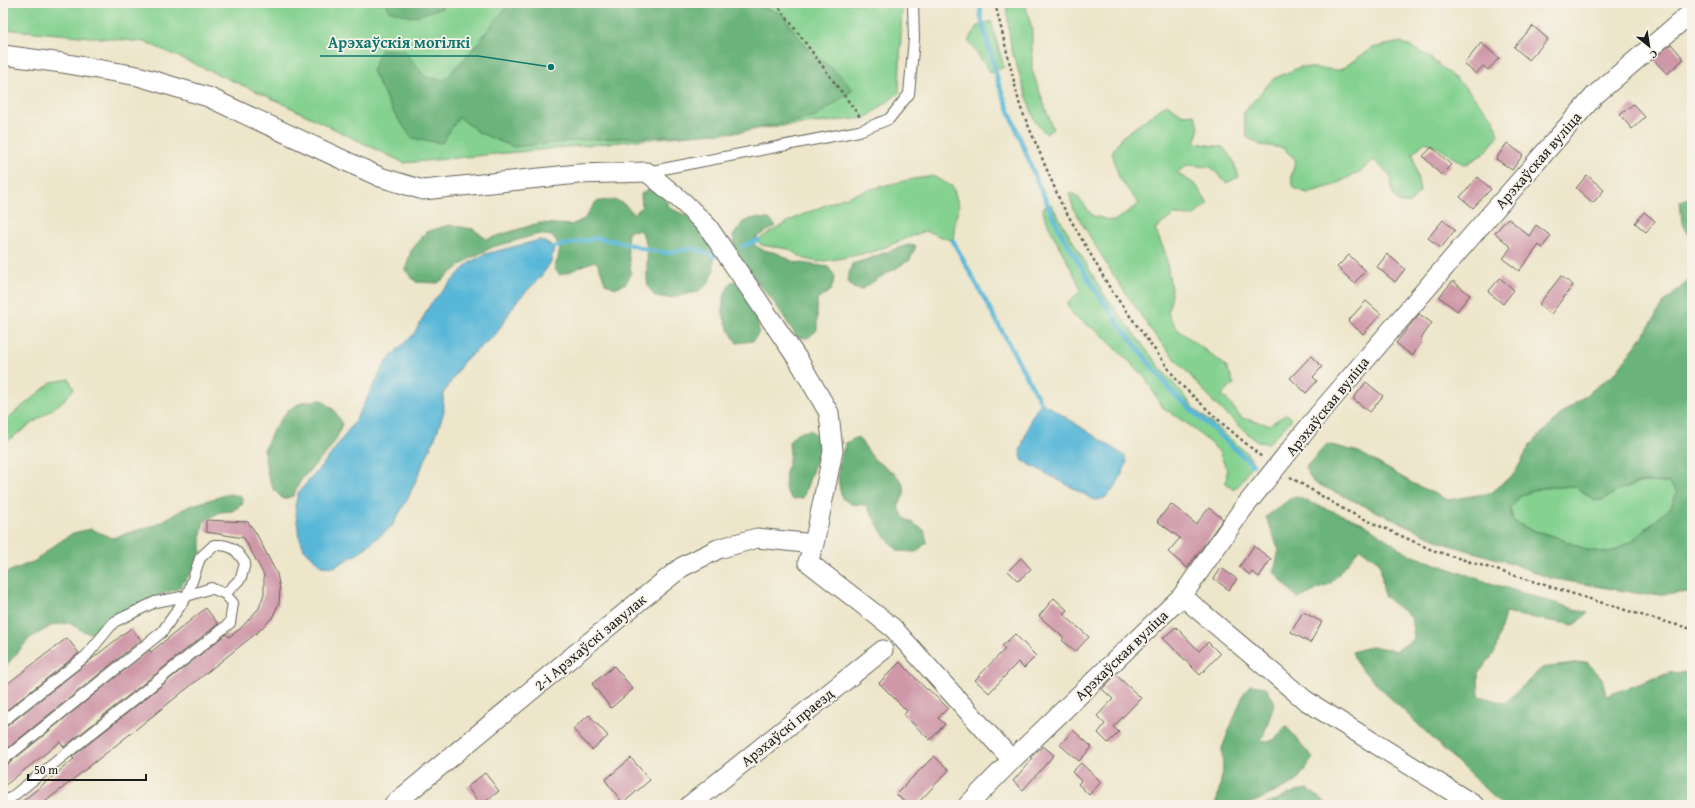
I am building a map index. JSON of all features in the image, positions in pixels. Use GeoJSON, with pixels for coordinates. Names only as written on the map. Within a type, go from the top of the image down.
{"type":"FeatureCollection","features":[{"type":"Feature","properties":{"kind":"street","name":"Арэхаўская вуліца"},"geometry":{"type":"LineString","coordinates":[[968,805],[1012,760],[1182,596],[1242,510],[1319,414],[1469,239],[1595,95],[1692,12]]}},
{"type":"Feature","properties":{"kind":"street"},"geometry":{"type":"LineString","coordinates":[[3,55],[62,62],[138,76],[208,97],[380,177],[423,190],[578,174],[647,172],[684,203],[708,227],[799,361],[829,413],[833,451],[814,544],[808,562],[893,628],[1012,760]]}},
{"type":"Feature","properties":{"kind":"street","name":"2-і Арэхаўскі завулак"},"geometry":{"type":"LineString","coordinates":[[393,805],[682,567],[718,549],[757,538],[814,544]]}},
{"type":"Feature","properties":{"kind":"street"},"geometry":{"type":"LineString","coordinates":[[1182,596],[1305,700],[1474,805]]}},
{"type":"Feature","properties":{"kind":"street","name":"Арэхаўскі праезд"},"geometry":{"type":"LineString","coordinates":[[690,805],[883,650]]}},
{"type":"Feature","properties":{"kind":"lane"},"geometry":{"type":"LineString","coordinates":[[647,172],[859,131],[889,119],[909,94],[914,39],[913,3]]}},
{"type":"Feature","properties":{"kind":"lane"},"geometry":{"type":"LineString","coordinates":[[3,760],[162,632],[187,596],[200,558],[214,545],[226,544],[238,553],[244,563],[241,578],[225,594]]}},
{"type":"Feature","properties":{"kind":"lane"},"geometry":{"type":"LineString","coordinates":[[3,721],[86,656],[114,622],[155,602],[187,596],[211,588],[225,594],[232,603],[230,623],[3,804]]}},
{"type":"Feature","properties":{"kind":"path"},"geometry":{"type":"LineString","coordinates":[[776,3],[868,128]]}},
{"type":"Feature","properties":{"kind":"path"},"geometry":{"type":"LineString","coordinates":[[995,3],[1020,106],[1061,203],[1111,290],[1179,383],[1223,424],[1269,462]]}},
{"type":"Feature","properties":{"kind":"path"},"geometry":{"type":"LineString","coordinates":[[1285,473],[1345,510],[1432,550],[1651,618],[1692,629]]}},
{"type":"Feature","properties":{"kind":"green space"},"geometry":{"type":"Polygon","coordinates":[[[3,3],[902,3],[899,93],[866,118],[404,163],[269,97],[145,42],[3,29],[3,3]]]}},
{"type":"Feature","properties":{"kind":"green space"},"geometry":{"type":"Polygon","coordinates":[[[387,3],[443,3],[442,8],[412,17],[388,10],[387,3]]]}},
{"type":"Feature","properties":{"kind":"green space"},"geometry":{"type":"Polygon","coordinates":[[[510,3],[750,3],[781,13],[808,50],[840,75],[853,90],[816,117],[742,132],[583,140],[513,147],[478,132],[459,117],[442,143],[412,138],[394,113],[372,71],[381,50],[404,50],[425,77],[444,80],[467,56],[510,3]]]}},
{"type":"Feature","properties":{"kind":"green space"},"geometry":{"type":"Polygon","coordinates":[[[1006,3],[1025,3],[1032,29],[1032,70],[1053,129],[1046,134],[1035,122],[1011,48],[1006,3]]]}},
{"type":"Feature","properties":{"kind":"green space"},"geometry":{"type":"Polygon","coordinates":[[[991,21],[1004,67],[991,73],[968,41],[978,26],[991,21]]]}},
{"type":"Feature","properties":{"kind":"green space"},"geometry":{"type":"Polygon","coordinates":[[[1401,42],[1428,56],[1465,87],[1494,119],[1498,136],[1485,153],[1465,165],[1441,149],[1425,142],[1413,153],[1420,192],[1409,204],[1398,202],[1393,194],[1390,175],[1374,160],[1361,171],[1332,186],[1307,193],[1294,188],[1291,176],[1296,160],[1283,148],[1261,145],[1247,137],[1243,113],[1273,79],[1300,67],[1340,70],[1372,48],[1401,42]]]}},
{"type":"Feature","properties":{"kind":"green space"},"geometry":{"type":"Polygon","coordinates":[[[1167,104],[1183,115],[1195,114],[1199,127],[1195,143],[1223,147],[1233,160],[1239,177],[1226,183],[1211,167],[1187,165],[1177,173],[1196,185],[1208,204],[1193,216],[1174,215],[1155,229],[1165,252],[1172,294],[1168,313],[1177,329],[1226,366],[1234,384],[1222,394],[1242,418],[1269,425],[1287,414],[1292,419],[1268,444],[1255,440],[1216,405],[1156,337],[1112,273],[1074,210],[1069,193],[1076,195],[1093,216],[1114,221],[1139,204],[1119,178],[1112,152],[1122,137],[1167,104]]]}},
{"type":"Feature","properties":{"kind":"green space"},"geometry":{"type":"Polygon","coordinates":[[[933,176],[953,187],[959,207],[955,222],[953,241],[925,231],[875,251],[818,262],[805,259],[788,249],[761,245],[758,240],[796,218],[839,200],[885,185],[933,176]]]}},
{"type":"Feature","properties":{"kind":"green space"},"geometry":{"type":"Polygon","coordinates":[[[649,189],[662,194],[670,208],[697,221],[712,239],[714,271],[708,284],[697,292],[669,298],[655,296],[648,286],[646,242],[639,230],[628,231],[627,244],[631,273],[626,283],[615,288],[605,283],[596,261],[560,275],[554,268],[558,259],[560,247],[552,236],[539,234],[493,247],[469,259],[438,283],[416,282],[405,270],[411,251],[426,232],[449,225],[473,229],[487,239],[539,223],[571,225],[584,219],[596,202],[608,200],[617,201],[625,205],[634,214],[642,207],[641,194],[649,189]]]}},
{"type":"Feature","properties":{"kind":"green space"},"geometry":{"type":"Polygon","coordinates":[[[1692,197],[1692,240],[1682,222],[1680,201],[1692,197]]]}},
{"type":"Feature","properties":{"kind":"green space"},"geometry":{"type":"Polygon","coordinates":[[[1051,204],[1105,296],[1162,370],[1197,411],[1247,453],[1253,462],[1241,483],[1233,490],[1226,483],[1227,470],[1218,450],[1189,425],[1162,407],[1145,377],[1100,333],[1074,316],[1067,304],[1081,290],[1072,269],[1050,229],[1042,208],[1051,204]]]}},
{"type":"Feature","properties":{"kind":"green space"},"geometry":{"type":"Polygon","coordinates":[[[754,218],[769,219],[776,226],[754,239],[754,245],[763,250],[777,253],[794,262],[828,267],[835,276],[831,290],[817,300],[817,330],[808,338],[797,337],[776,306],[748,271],[738,254],[733,236],[743,222],[754,218]]]}},
{"type":"Feature","properties":{"kind":"green space"},"geometry":{"type":"Polygon","coordinates":[[[908,245],[916,246],[910,260],[861,290],[853,288],[847,280],[852,264],[908,245]]]}},
{"type":"Feature","properties":{"kind":"green space"},"geometry":{"type":"Polygon","coordinates":[[[1692,277],[1692,592],[1647,595],[1550,578],[1508,562],[1449,545],[1313,482],[1305,468],[1327,444],[1359,452],[1412,483],[1448,500],[1490,493],[1515,473],[1530,445],[1561,414],[1615,373],[1645,333],[1663,304],[1692,277]],[[1642,482],[1621,489],[1603,500],[1595,500],[1575,486],[1542,488],[1521,495],[1510,508],[1513,521],[1529,529],[1556,537],[1587,550],[1610,553],[1632,541],[1671,507],[1677,492],[1669,483],[1642,482]]]}},
{"type":"Feature","properties":{"kind":"green space"},"geometry":{"type":"Polygon","coordinates":[[[739,281],[755,305],[759,332],[753,341],[737,343],[728,328],[723,313],[723,306],[726,291],[731,282],[739,281]]]}},
{"type":"Feature","properties":{"kind":"green space"},"geometry":{"type":"Polygon","coordinates":[[[69,379],[74,389],[61,403],[3,444],[3,422],[52,382],[69,379]]]}},
{"type":"Feature","properties":{"kind":"green space"},"geometry":{"type":"Polygon","coordinates":[[[322,400],[334,410],[342,423],[339,433],[326,454],[308,472],[298,485],[293,496],[283,499],[274,490],[268,477],[264,450],[273,430],[288,410],[303,402],[322,400]]]}},
{"type":"Feature","properties":{"kind":"green space"},"geometry":{"type":"Polygon","coordinates":[[[811,430],[819,438],[819,451],[803,498],[792,499],[785,489],[786,472],[790,455],[789,442],[797,433],[811,430]]]}},
{"type":"Feature","properties":{"kind":"green space"},"geometry":{"type":"Polygon","coordinates":[[[857,437],[875,460],[895,474],[903,483],[904,494],[898,506],[904,518],[924,530],[927,542],[916,552],[898,551],[883,534],[866,505],[851,504],[842,498],[838,476],[839,464],[846,443],[857,437]]]}},
{"type":"Feature","properties":{"kind":"green space"},"geometry":{"type":"Polygon","coordinates":[[[1642,482],[1669,483],[1677,492],[1671,507],[1632,541],[1610,553],[1587,550],[1556,537],[1529,529],[1513,521],[1510,508],[1521,495],[1542,488],[1575,486],[1594,500],[1603,500],[1621,489],[1642,482]]]}},
{"type":"Feature","properties":{"kind":"green space"},"geometry":{"type":"Polygon","coordinates":[[[229,494],[241,496],[243,504],[232,511],[220,512],[204,521],[201,535],[201,553],[190,574],[179,588],[151,598],[125,610],[93,634],[83,631],[69,623],[53,625],[30,638],[3,669],[3,574],[35,561],[73,533],[91,529],[112,538],[155,525],[189,506],[229,494]]]}},
{"type":"Feature","properties":{"kind":"green space"},"geometry":{"type":"Polygon","coordinates":[[[1294,496],[1363,523],[1408,554],[1487,582],[1588,613],[1574,625],[1505,613],[1495,652],[1478,674],[1479,696],[1505,703],[1542,668],[1587,662],[1602,678],[1606,696],[1669,673],[1692,672],[1692,805],[1502,805],[1357,664],[1352,652],[1372,646],[1396,651],[1414,639],[1411,617],[1384,596],[1380,563],[1360,548],[1331,583],[1298,599],[1274,572],[1279,550],[1266,517],[1294,496]]]}},
{"type":"Feature","properties":{"kind":"green space"},"geometry":{"type":"Polygon","coordinates":[[[1250,685],[1265,687],[1275,702],[1261,742],[1274,740],[1286,726],[1313,758],[1296,782],[1257,801],[1245,805],[1214,805],[1217,800],[1223,771],[1222,748],[1244,693],[1250,685]]]}},
{"type":"Feature","properties":{"kind":"green space"},"geometry":{"type":"Polygon","coordinates":[[[1308,789],[1328,805],[1265,805],[1294,792],[1308,789]]]}},
{"type":"Feature","properties":{"kind":"water"},"geometry":{"type":"Polygon","coordinates":[[[540,240],[554,247],[551,262],[539,279],[516,302],[496,334],[464,361],[443,394],[444,411],[435,438],[407,500],[392,526],[359,553],[334,567],[321,566],[304,549],[299,536],[295,506],[298,493],[329,457],[355,421],[387,360],[414,334],[431,303],[469,263],[485,254],[540,240]]]}},
{"type":"Feature","properties":{"kind":"water"},"geometry":{"type":"Polygon","coordinates":[[[1041,403],[1050,407],[1125,456],[1127,463],[1115,488],[1105,498],[1095,500],[1023,461],[1020,452],[1031,418],[1041,403]]]}},
{"type":"Feature","properties":{"kind":"building"},"geometry":{"type":"Polygon","coordinates":[[[1533,26],[1548,39],[1529,60],[1514,47],[1533,26]]]}},
{"type":"Feature","properties":{"kind":"building"},"geometry":{"type":"Polygon","coordinates":[[[1481,43],[1499,58],[1488,70],[1483,66],[1476,74],[1464,64],[1481,43]]]}},
{"type":"Feature","properties":{"kind":"building"},"geometry":{"type":"Polygon","coordinates":[[[1671,44],[1684,59],[1667,74],[1653,59],[1671,44]]]}},
{"type":"Feature","properties":{"kind":"building"},"geometry":{"type":"Polygon","coordinates":[[[1633,104],[1645,117],[1632,129],[1620,115],[1633,104]]]}},
{"type":"Feature","properties":{"kind":"building"},"geometry":{"type":"Polygon","coordinates":[[[1507,143],[1523,155],[1512,170],[1496,159],[1507,143]]]}},
{"type":"Feature","properties":{"kind":"building"},"geometry":{"type":"Polygon","coordinates":[[[1432,147],[1451,165],[1441,175],[1423,156],[1432,147]]]}},
{"type":"Feature","properties":{"kind":"building"},"geometry":{"type":"Polygon","coordinates":[[[1587,175],[1604,190],[1593,203],[1576,188],[1587,175]]]}},
{"type":"Feature","properties":{"kind":"building"},"geometry":{"type":"Polygon","coordinates":[[[1478,177],[1491,189],[1473,208],[1460,197],[1478,177]]]}},
{"type":"Feature","properties":{"kind":"building"},"geometry":{"type":"Polygon","coordinates":[[[1644,212],[1655,221],[1646,232],[1635,223],[1644,212]]]}},
{"type":"Feature","properties":{"kind":"building"},"geometry":{"type":"Polygon","coordinates":[[[1508,218],[1529,236],[1536,225],[1551,236],[1542,248],[1539,245],[1519,271],[1503,259],[1511,247],[1495,233],[1508,218]]]}},
{"type":"Feature","properties":{"kind":"building"},"geometry":{"type":"Polygon","coordinates":[[[1443,220],[1455,230],[1441,248],[1428,238],[1443,220]]]}},
{"type":"Feature","properties":{"kind":"building"},"geometry":{"type":"Polygon","coordinates":[[[1387,254],[1405,269],[1395,282],[1377,267],[1387,254]]]}},
{"type":"Feature","properties":{"kind":"building"},"geometry":{"type":"Polygon","coordinates":[[[1349,255],[1366,271],[1354,283],[1337,267],[1349,255]]]}},
{"type":"Feature","properties":{"kind":"building"},"geometry":{"type":"Polygon","coordinates":[[[1561,276],[1573,285],[1551,314],[1539,304],[1561,276]]]}},
{"type":"Feature","properties":{"kind":"building"},"geometry":{"type":"Polygon","coordinates":[[[1500,278],[1514,290],[1503,304],[1488,292],[1500,278]]]}},
{"type":"Feature","properties":{"kind":"building"},"geometry":{"type":"Polygon","coordinates":[[[1453,281],[1470,295],[1457,311],[1439,297],[1453,281]]]}},
{"type":"Feature","properties":{"kind":"building"},"geometry":{"type":"Polygon","coordinates":[[[1366,301],[1381,314],[1363,334],[1348,321],[1366,301]]]}},
{"type":"Feature","properties":{"kind":"building"},"geometry":{"type":"Polygon","coordinates":[[[1419,314],[1432,323],[1420,340],[1422,342],[1412,356],[1396,343],[1419,314]]]}},
{"type":"Feature","properties":{"kind":"building"},"geometry":{"type":"Polygon","coordinates":[[[1311,356],[1322,367],[1313,377],[1317,381],[1306,393],[1290,378],[1311,356]]]}},
{"type":"Feature","properties":{"kind":"building"},"geometry":{"type":"Polygon","coordinates":[[[1366,382],[1383,396],[1370,412],[1353,399],[1366,382]]]}},
{"type":"Feature","properties":{"kind":"building"},"geometry":{"type":"Polygon","coordinates":[[[1171,504],[1196,524],[1209,508],[1223,519],[1187,568],[1168,552],[1180,538],[1157,521],[1171,504]]]}},
{"type":"Feature","properties":{"kind":"building"},"geometry":{"type":"Polygon","coordinates":[[[206,520],[248,522],[256,533],[277,574],[280,589],[279,603],[272,618],[259,631],[41,805],[18,805],[74,759],[72,757],[226,634],[229,637],[241,628],[259,608],[264,594],[264,575],[244,538],[206,532],[206,520]]]}},
{"type":"Feature","properties":{"kind":"building"},"geometry":{"type":"Polygon","coordinates":[[[1254,546],[1271,559],[1259,577],[1252,572],[1250,575],[1239,567],[1254,546]]]}},
{"type":"Feature","properties":{"kind":"building"},"geometry":{"type":"Polygon","coordinates":[[[1021,558],[1031,569],[1018,581],[1008,571],[1021,558]]]}},
{"type":"Feature","properties":{"kind":"building"},"geometry":{"type":"Polygon","coordinates":[[[1221,568],[1237,579],[1229,590],[1214,579],[1221,568]]]}},
{"type":"Feature","properties":{"kind":"building"},"geometry":{"type":"Polygon","coordinates":[[[1054,598],[1067,610],[1063,614],[1089,637],[1075,652],[1062,640],[1064,638],[1039,616],[1054,598]]]}},
{"type":"Feature","properties":{"kind":"building"},"geometry":{"type":"Polygon","coordinates":[[[206,608],[218,624],[64,747],[60,742],[3,787],[3,766],[7,765],[149,650],[151,652],[206,608]]]}},
{"type":"Feature","properties":{"kind":"building"},"geometry":{"type":"Polygon","coordinates":[[[1303,612],[1322,622],[1310,643],[1291,632],[1303,612]]]}},
{"type":"Feature","properties":{"kind":"building"},"geometry":{"type":"Polygon","coordinates":[[[1176,627],[1199,651],[1208,642],[1220,654],[1200,675],[1163,638],[1176,627]]]}},
{"type":"Feature","properties":{"kind":"building"},"geometry":{"type":"Polygon","coordinates":[[[131,628],[141,640],[3,752],[3,727],[7,726],[131,628]]]}},
{"type":"Feature","properties":{"kind":"building"},"geometry":{"type":"Polygon","coordinates":[[[1015,634],[1036,656],[1024,668],[1018,662],[989,693],[975,680],[1005,649],[1002,646],[1015,634]]]}},
{"type":"Feature","properties":{"kind":"building"},"geometry":{"type":"Polygon","coordinates":[[[67,638],[79,653],[3,713],[3,687],[67,638]]]}},
{"type":"Feature","properties":{"kind":"building"},"geometry":{"type":"Polygon","coordinates":[[[900,662],[927,690],[928,689],[948,708],[938,718],[945,724],[930,740],[904,715],[907,711],[879,683],[900,662]]]}},
{"type":"Feature","properties":{"kind":"building"},"geometry":{"type":"Polygon","coordinates":[[[614,666],[633,689],[611,708],[592,684],[614,666]]]}},
{"type":"Feature","properties":{"kind":"building"},"geometry":{"type":"Polygon","coordinates":[[[1116,675],[1141,698],[1113,727],[1119,732],[1108,743],[1098,733],[1105,724],[1097,716],[1113,699],[1102,689],[1116,675]]]}},
{"type":"Feature","properties":{"kind":"building"},"geometry":{"type":"Polygon","coordinates":[[[589,715],[608,736],[592,750],[573,729],[589,715]]]}},
{"type":"Feature","properties":{"kind":"building"},"geometry":{"type":"Polygon","coordinates":[[[1073,730],[1092,747],[1079,761],[1060,745],[1073,730]]]}},
{"type":"Feature","properties":{"kind":"building"},"geometry":{"type":"Polygon","coordinates":[[[1043,746],[1054,755],[1023,790],[1013,781],[1033,758],[1031,757],[1043,746]]]}},
{"type":"Feature","properties":{"kind":"building"},"geometry":{"type":"Polygon","coordinates":[[[934,756],[949,770],[916,805],[908,805],[896,794],[934,756]]]}},
{"type":"Feature","properties":{"kind":"building"},"geometry":{"type":"Polygon","coordinates":[[[631,758],[650,780],[623,803],[605,780],[631,758]]]}},
{"type":"Feature","properties":{"kind":"building"},"geometry":{"type":"Polygon","coordinates":[[[1081,763],[1101,782],[1089,795],[1078,784],[1081,781],[1072,772],[1081,763]]]}},
{"type":"Feature","properties":{"kind":"building"},"geometry":{"type":"Polygon","coordinates":[[[485,773],[499,791],[481,805],[467,787],[485,773]]]}},
{"type":"Feature","properties":{"kind":"waterway"},"geometry":{"type":"LineString","coordinates":[[980,3],[981,17],[999,85],[1037,181],[1060,231],[1091,283],[1119,324],[1172,392],[1253,465]]}},
{"type":"Feature","properties":{"kind":"waterway"},"geometry":{"type":"LineString","coordinates":[[554,247],[597,238],[667,253],[693,248],[714,256],[722,254]]}},
{"type":"Feature","properties":{"kind":"waterway"},"geometry":{"type":"LineString","coordinates":[[743,246],[758,240]]}},
{"type":"Feature","properties":{"kind":"waterway"},"geometry":{"type":"LineString","coordinates":[[953,241],[1041,403]]}},
{"type":"Feature","properties":{"kind":"place","name":"Арэхаўскія могілкі"},"geometry":{"type":"Point","coordinates":[551,67]}}]}
